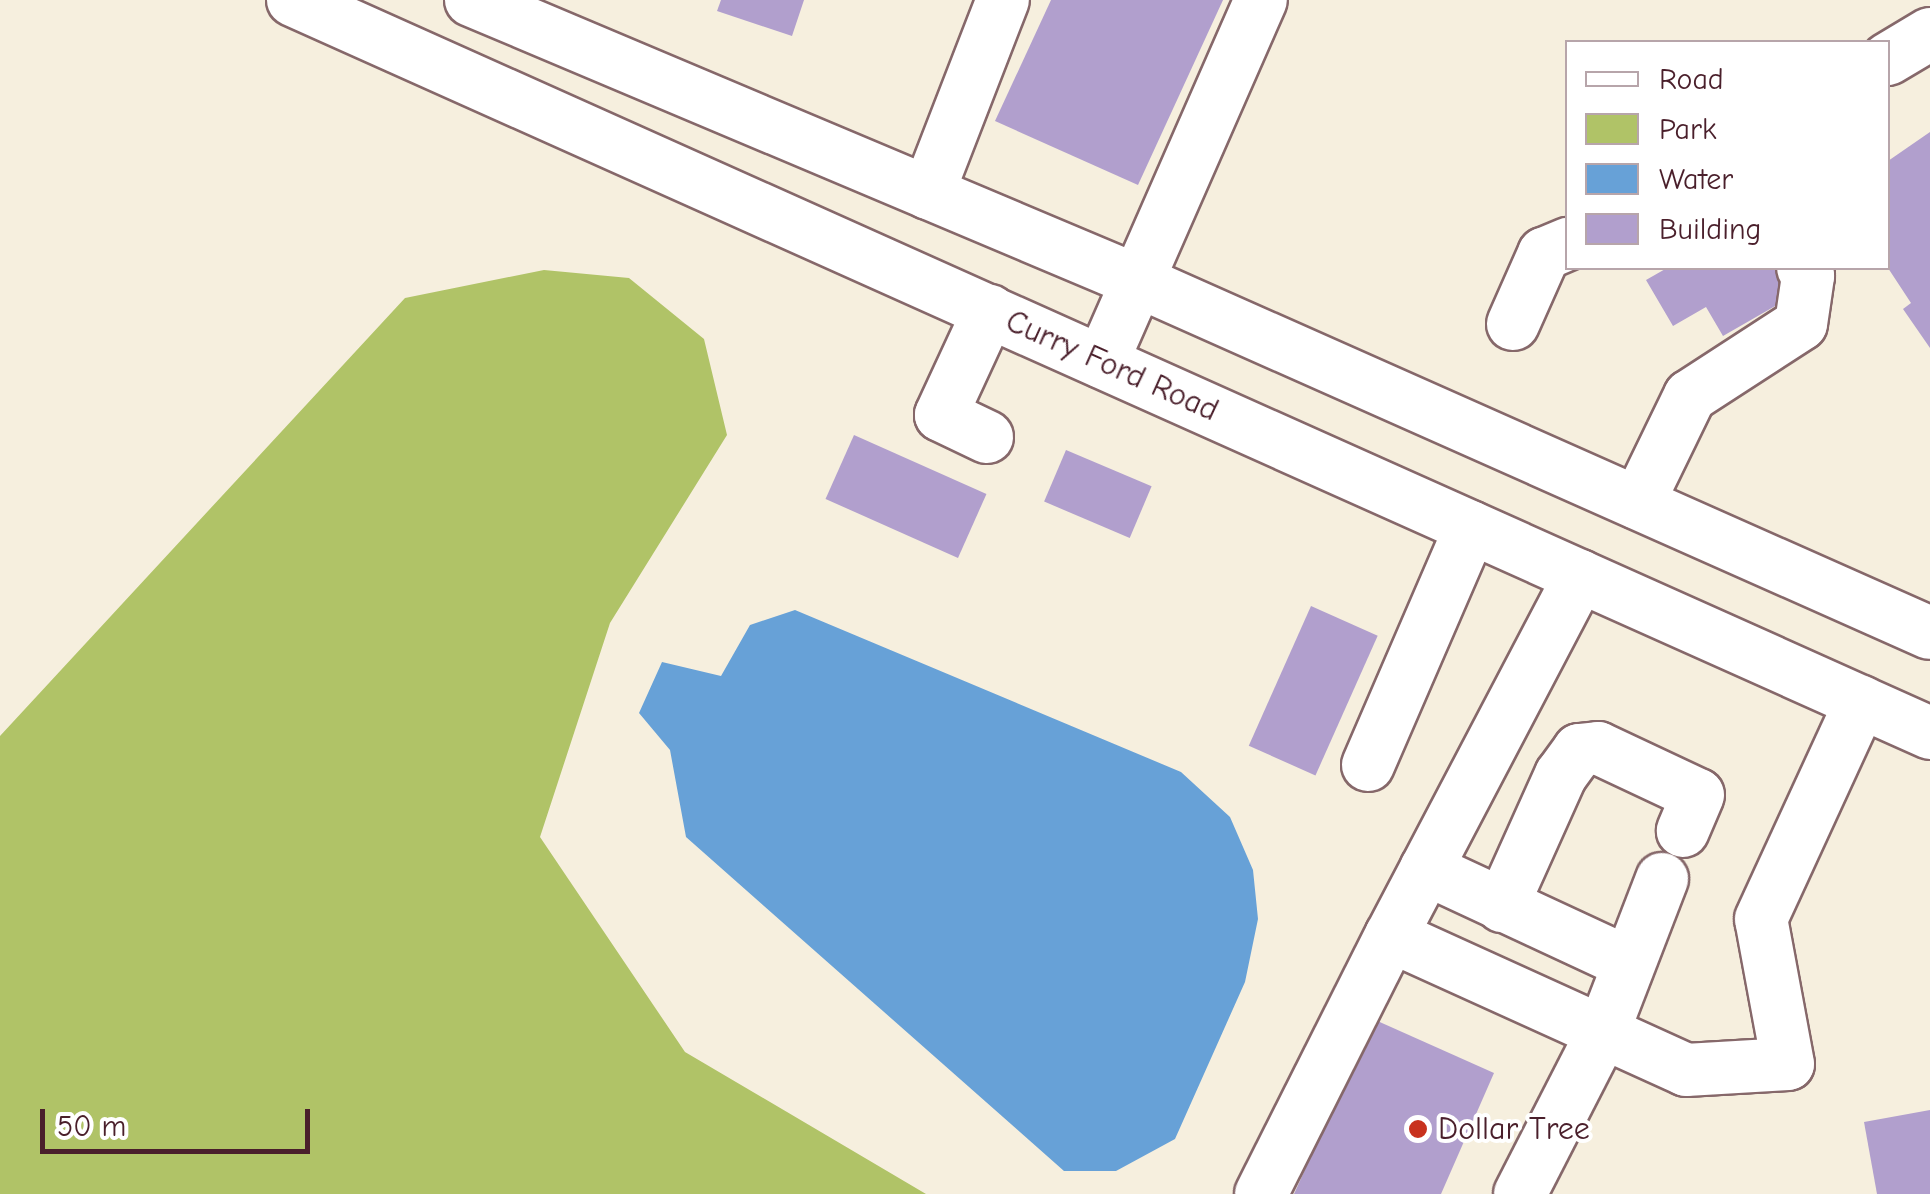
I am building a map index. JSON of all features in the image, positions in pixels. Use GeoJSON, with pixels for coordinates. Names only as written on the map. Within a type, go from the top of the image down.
{"type":"FeatureCollection","features":[{"type":"Feature","properties":{"kind":"street"},"geometry":{"type":"LineString","coordinates":[[471,0],[1140,282],[1930,633]]}},
{"type":"Feature","properties":{"kind":"street"},"geometry":{"type":"LineString","coordinates":[[928,193],[1003,0]]}},
{"type":"Feature","properties":{"kind":"street"},"geometry":{"type":"LineString","coordinates":[[1102,362],[1261,0]]}},
{"type":"Feature","properties":{"kind":"street","name":"Curry Ford Road"},"geometry":{"type":"LineString","coordinates":[[307,3],[1930,733]]}},
{"type":"Feature","properties":{"kind":"street"},"geometry":{"type":"LineString","coordinates":[[1890,58],[1930,34]]}},
{"type":"Feature","properties":{"kind":"street"},"geometry":{"type":"LineString","coordinates":[[1513,324],[1544,254],[1565,245]]}},
{"type":"Feature","properties":{"kind":"street"},"geometry":{"type":"LineString","coordinates":[[1638,503],[1690,396],[1801,324],[1808,276],[1804,270]]}},
{"type":"Feature","properties":{"kind":"street"},"geometry":{"type":"LineString","coordinates":[[988,437],[925,408],[990,311]]}},
{"type":"Feature","properties":{"kind":"street"},"geometry":{"type":"LineString","coordinates":[[1368,764],[1471,527]]}},
{"type":"Feature","properties":{"kind":"street"},"geometry":{"type":"LineString","coordinates":[[1261,1194],[1580,576]]}},
{"type":"Feature","properties":{"kind":"street"},"geometry":{"type":"LineString","coordinates":[[1391,936],[1686,1070],[1788,1064],[1761,919],[1862,702]]}},
{"type":"Feature","properties":{"kind":"street"},"geometry":{"type":"LineString","coordinates":[[1502,906],[1560,775],[1579,750],[1598,748],[1698,795],[1683,831]]}},
{"type":"Feature","properties":{"kind":"street"},"geometry":{"type":"LineString","coordinates":[[1426,869],[1626,962]]}},
{"type":"Feature","properties":{"kind":"street"},"geometry":{"type":"LineString","coordinates":[[1520,1194],[1603,1032],[1626,962],[1662,879]]}},
{"type":"Feature","properties":{"kind":"green space"},"geometry":{"type":"Polygon","coordinates":[[[544,270],[629,278],[704,339],[727,435],[610,623],[540,837],[685,1052],[926,1194],[0,1194],[0,736],[405,298],[544,270]]]}},
{"type":"Feature","properties":{"kind":"water"},"geometry":{"type":"Polygon","coordinates":[[[795,610],[1181,772],[1230,817],[1253,870],[1258,919],[1245,982],[1175,1139],[1116,1171],[1064,1171],[686,837],[670,750],[639,713],[662,662],[721,676],[750,625],[795,610]]]}},
{"type":"Feature","properties":{"kind":"building"},"geometry":{"type":"Polygon","coordinates":[[[721,0],[804,0],[792,36],[717,11],[721,0]]]}},
{"type":"Feature","properties":{"kind":"building"},"geometry":{"type":"Polygon","coordinates":[[[1051,0],[1223,0],[1138,185],[995,121],[1051,0]]]}},
{"type":"Feature","properties":{"kind":"building"},"geometry":{"type":"Polygon","coordinates":[[[1930,132],[1930,348],[1903,309],[1911,303],[1889,270],[1890,160],[1930,132]]]}},
{"type":"Feature","properties":{"kind":"building"},"geometry":{"type":"Polygon","coordinates":[[[1664,270],[1781,270],[1796,294],[1723,336],[1706,307],[1673,326],[1646,280],[1664,270]]]}},
{"type":"Feature","properties":{"kind":"building"},"geometry":{"type":"Polygon","coordinates":[[[854,435],[986,494],[958,558],[826,499],[854,435]]]}},
{"type":"Feature","properties":{"kind":"building"},"geometry":{"type":"Polygon","coordinates":[[[1066,450],[1152,486],[1130,538],[1044,502],[1066,450]]]}},
{"type":"Feature","properties":{"kind":"building"},"geometry":{"type":"Polygon","coordinates":[[[1311,606],[1378,636],[1315,775],[1249,746],[1311,606]]]}},
{"type":"Feature","properties":{"kind":"building"},"geometry":{"type":"Polygon","coordinates":[[[1373,1019],[1494,1073],[1441,1194],[1294,1194],[1373,1019]]]}},
{"type":"Feature","properties":{"kind":"building"},"geometry":{"type":"Polygon","coordinates":[[[1930,1110],[1930,1194],[1877,1194],[1864,1122],[1930,1110]]]}},
{"type":"Feature","properties":{"kind":"place","name":"Dollar Tree"},"geometry":{"type":"Point","coordinates":[1418,1129]}}]}
